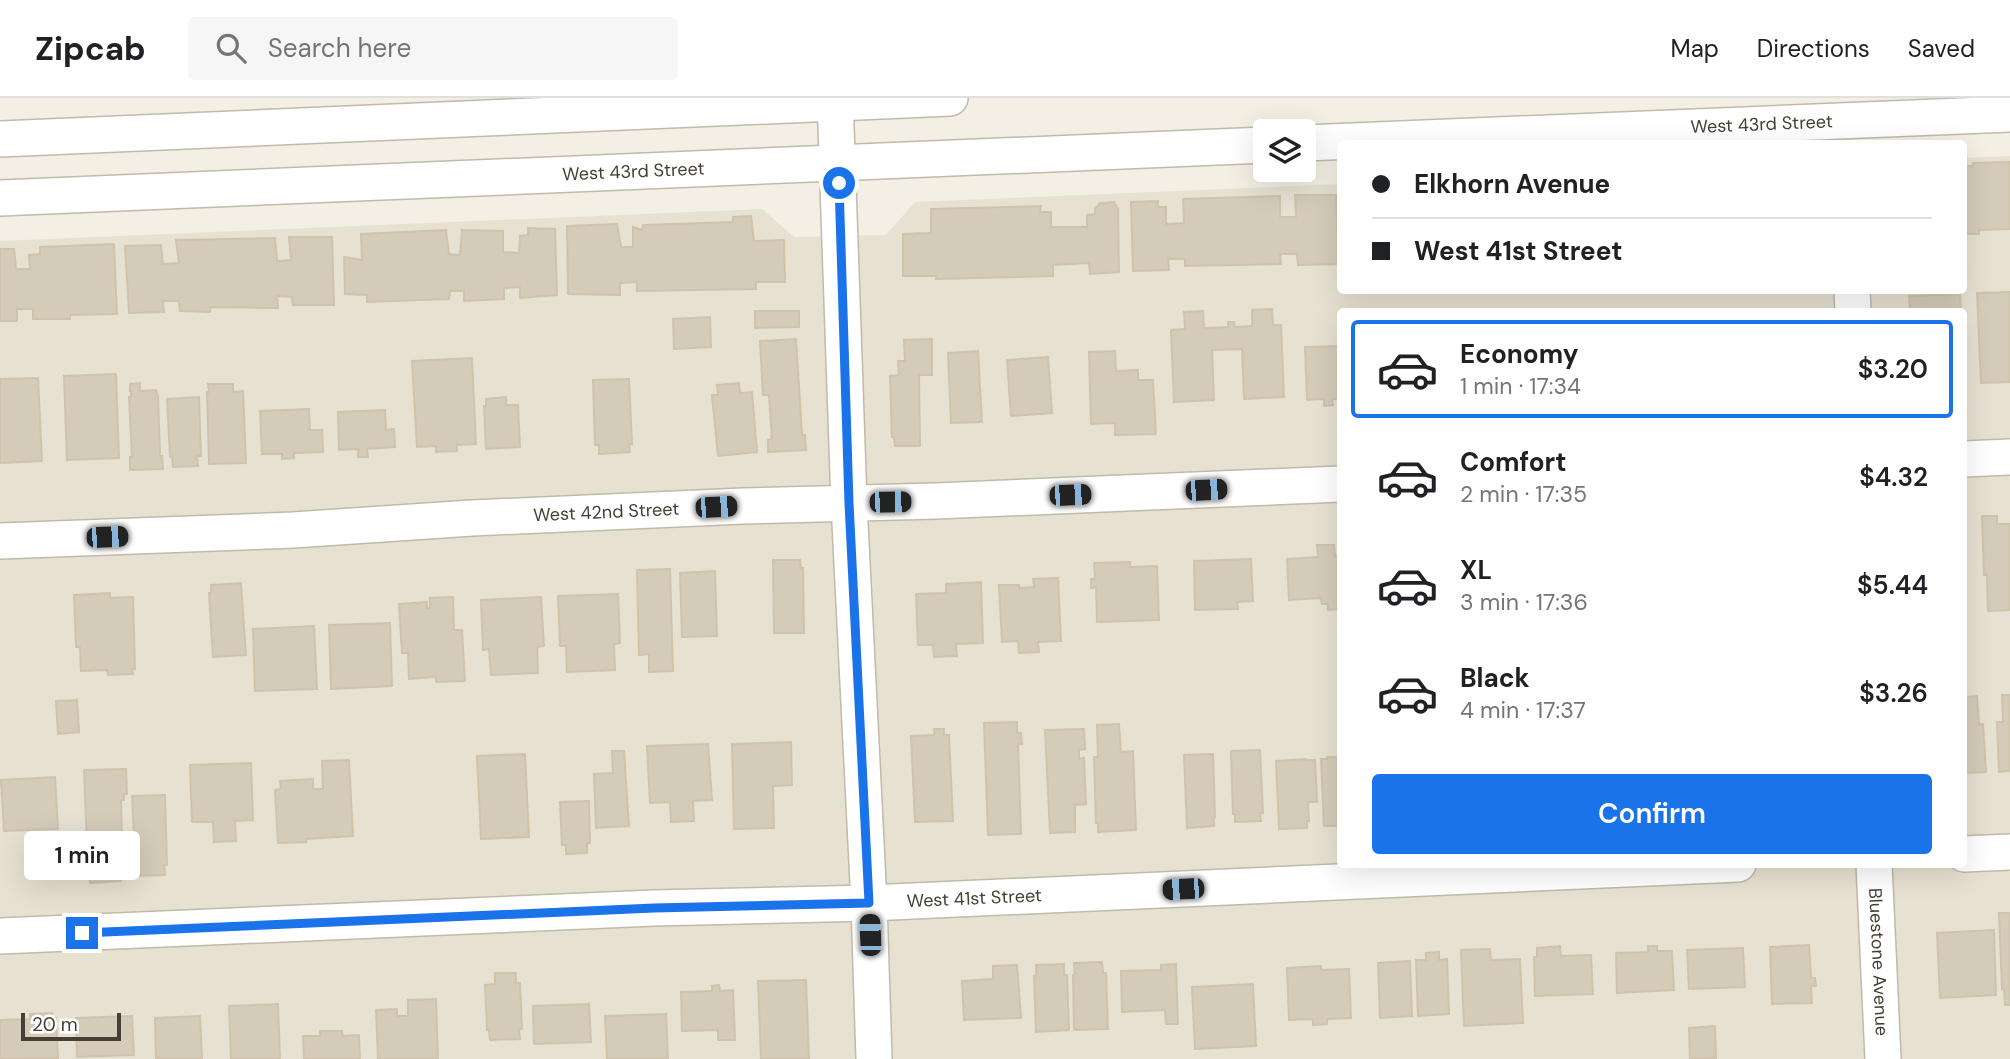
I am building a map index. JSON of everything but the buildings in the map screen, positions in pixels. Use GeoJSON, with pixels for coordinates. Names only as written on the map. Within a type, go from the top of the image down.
{"type":"FeatureCollection","features":[{"type":"Feature","properties":{"kind":"street"},"geometry":{"type":"LineString","coordinates":[[0,139],[835,100],[950,98]]}},
{"type":"Feature","properties":{"kind":"street"},"geometry":{"type":"LineString","coordinates":[[835,100],[849,503],[874,1059]]}},
{"type":"Feature","properties":{"kind":"street","name":"West 43rd Street"},"geometry":{"type":"LineString","coordinates":[[1375,140],[1776,123],[1880,131],[2010,114]]}},
{"type":"Feature","properties":{"kind":"street"},"geometry":{"type":"LineString","coordinates":[[1776,123],[1814,140]]}},
{"type":"Feature","properties":{"kind":"street","name":"West 43rd Street"},"geometry":{"type":"LineString","coordinates":[[1316,142],[1337,142]]}},
{"type":"Feature","properties":{"kind":"street","name":"West 43rd Street"},"geometry":{"type":"LineString","coordinates":[[0,198],[1253,145]]}},
{"type":"Feature","properties":{"kind":"street"},"geometry":{"type":"LineString","coordinates":[[1967,459],[2010,457]]}},
{"type":"Feature","properties":{"kind":"street","name":"West 42nd Street"},"geometry":{"type":"LineString","coordinates":[[0,541],[293,530],[472,518],[743,506],[1337,484]]}},
{"type":"Feature","properties":{"kind":"street"},"geometry":{"type":"LineString","coordinates":[[1967,854],[2010,852]]}},
{"type":"Feature","properties":{"kind":"street","name":"West 41st Street"},"geometry":{"type":"LineString","coordinates":[[0,936],[640,908],[869,903],[1649,868]]}},
{"type":"Feature","properties":{"kind":"street","name":"Bluestone Avenue"},"geometry":{"type":"LineString","coordinates":[[1874,868],[1883,1059]]}},
{"type":"Feature","properties":{"kind":"shaded area"},"geometry":{"type":"Polygon","coordinates":[[[2010,156],[2010,1059],[0,1059],[0,241],[762,209],[794,237],[886,235],[915,202],[1337,184],[1337,294],[1967,294],[1967,158],[2010,156]]]}},
{"type":"Feature","properties":{"kind":"route"},"geometry":{"type":"LineString","coordinates":[[82,933],[654,908],[869,903],[849,503],[839,183]]}}]}
